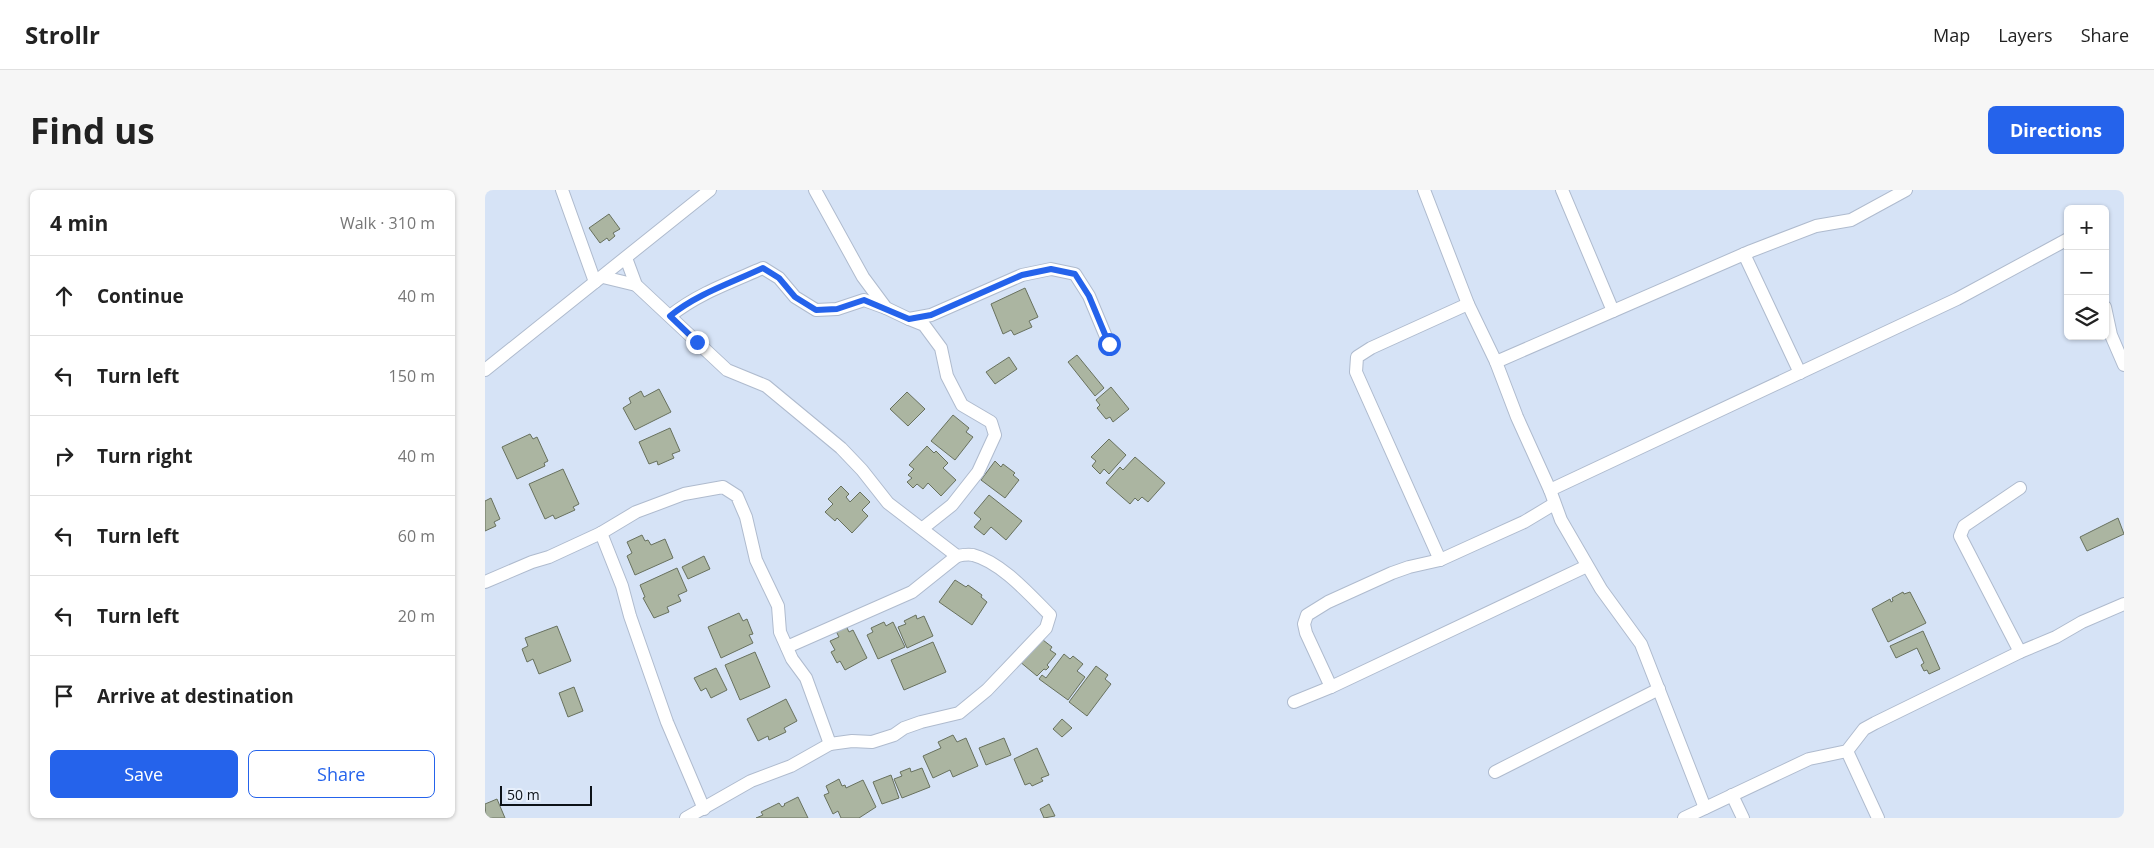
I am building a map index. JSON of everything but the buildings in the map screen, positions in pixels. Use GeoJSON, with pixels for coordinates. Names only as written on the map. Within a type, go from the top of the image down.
{"type":"FeatureCollection","features":[{"type":"Feature","properties":{"kind":"street"},"geometry":{"type":"LineString","coordinates":[[562,190],[599,279]]}},
{"type":"Feature","properties":{"kind":"street"},"geometry":{"type":"LineString","coordinates":[[485,370],[710,190]]}},
{"type":"Feature","properties":{"kind":"street"},"geometry":{"type":"LineString","coordinates":[[815,190],[863,277],[886,308]]}},
{"type":"Feature","properties":{"kind":"street"},"geometry":{"type":"LineString","coordinates":[[1424,190],[1468,304],[1497,362],[1517,417],[1550,490],[1561,520],[1587,566],[1641,644],[1705,808]]}},
{"type":"Feature","properties":{"kind":"street"},"geometry":{"type":"LineString","coordinates":[[1562,190],[1613,311]]}},
{"type":"Feature","properties":{"kind":"street"},"geometry":{"type":"LineString","coordinates":[[1497,362],[1744,254],[1816,226],[1851,220],[1906,190]]}},
{"type":"Feature","properties":{"kind":"street"},"geometry":{"type":"LineString","coordinates":[[1550,490],[1957,299],[2064,241]]}},
{"type":"Feature","properties":{"kind":"street"},"geometry":{"type":"LineString","coordinates":[[1744,254],[1800,373]]}},
{"type":"Feature","properties":{"kind":"street"},"geometry":{"type":"LineString","coordinates":[[626,258],[637,285],[727,370],[766,386],[841,448],[862,470],[888,503],[957,556]]}},
{"type":"Feature","properties":{"kind":"street"},"geometry":{"type":"LineString","coordinates":[[670,316],[705,293],[763,268],[779,278],[795,297],[816,310],[837,309],[864,300],[924,326],[941,348],[947,376],[962,405],[991,422],[995,435],[978,472],[952,505],[923,528]]}},
{"type":"Feature","properties":{"kind":"street"},"geometry":{"type":"LineString","coordinates":[[909,319],[931,315],[1022,275],[1051,269],[1075,274],[1089,296],[1109,344]]}},
{"type":"Feature","properties":{"kind":"street"},"geometry":{"type":"LineString","coordinates":[[599,279],[637,285]]}},
{"type":"Feature","properties":{"kind":"street"},"geometry":{"type":"LineString","coordinates":[[1440,560],[1356,372],[1357,357],[1371,348],[1468,304]]}},
{"type":"Feature","properties":{"kind":"street"},"geometry":{"type":"LineString","coordinates":[[2109,326],[2124,365]]}},
{"type":"Feature","properties":{"kind":"street"},"geometry":{"type":"LineString","coordinates":[[485,582],[532,562],[549,557],[601,533],[636,512],[684,494],[723,487],[737,496],[747,517],[756,560],[778,606],[780,632],[792,659],[806,678],[829,744]]}},
{"type":"Feature","properties":{"kind":"street"},"geometry":{"type":"LineString","coordinates":[[2020,488],[1964,526],[1960,536],[2020,652]]}},
{"type":"Feature","properties":{"kind":"street"},"geometry":{"type":"LineString","coordinates":[[1331,687],[1306,632],[1307,616],[1328,602],[1392,573],[1440,560],[1524,522],[1555,504]]}},
{"type":"Feature","properties":{"kind":"street"},"geometry":{"type":"LineString","coordinates":[[601,533],[622,586],[630,616],[667,722],[704,809]]}},
{"type":"Feature","properties":{"kind":"street"},"geometry":{"type":"LineString","coordinates":[[686,818],[751,781],[791,766],[829,744],[852,741],[873,742],[894,736],[904,728],[921,722],[959,713],[987,690],[1045,628],[1050,615],[1015,580],[972,554],[957,556],[912,592],[787,647]]}},
{"type":"Feature","properties":{"kind":"street"},"geometry":{"type":"LineString","coordinates":[[1294,702],[1331,687],[1587,566]]}},
{"type":"Feature","properties":{"kind":"street"},"geometry":{"type":"LineString","coordinates":[[1684,818],[1809,759],[1847,751],[1864,729],[1875,723],[2020,652],[2056,637],[2082,622],[2124,604]]}},
{"type":"Feature","properties":{"kind":"street"},"geometry":{"type":"LineString","coordinates":[[1495,772],[1659,689]]}},
{"type":"Feature","properties":{"kind":"street"},"geometry":{"type":"LineString","coordinates":[[1847,751],[1878,818]]}},
{"type":"Feature","properties":{"kind":"street"},"geometry":{"type":"LineString","coordinates":[[1732,795],[1743,818]]}},
{"type":"Feature","properties":{"kind":"route"},"geometry":{"type":"LineString","coordinates":[[697,342],[670,316],[705,293],[763,268],[779,278],[795,297],[816,310],[837,309],[864,300],[909,319],[931,315],[1022,275],[1051,269],[1075,274],[1089,296],[1109,344]]}}]}
